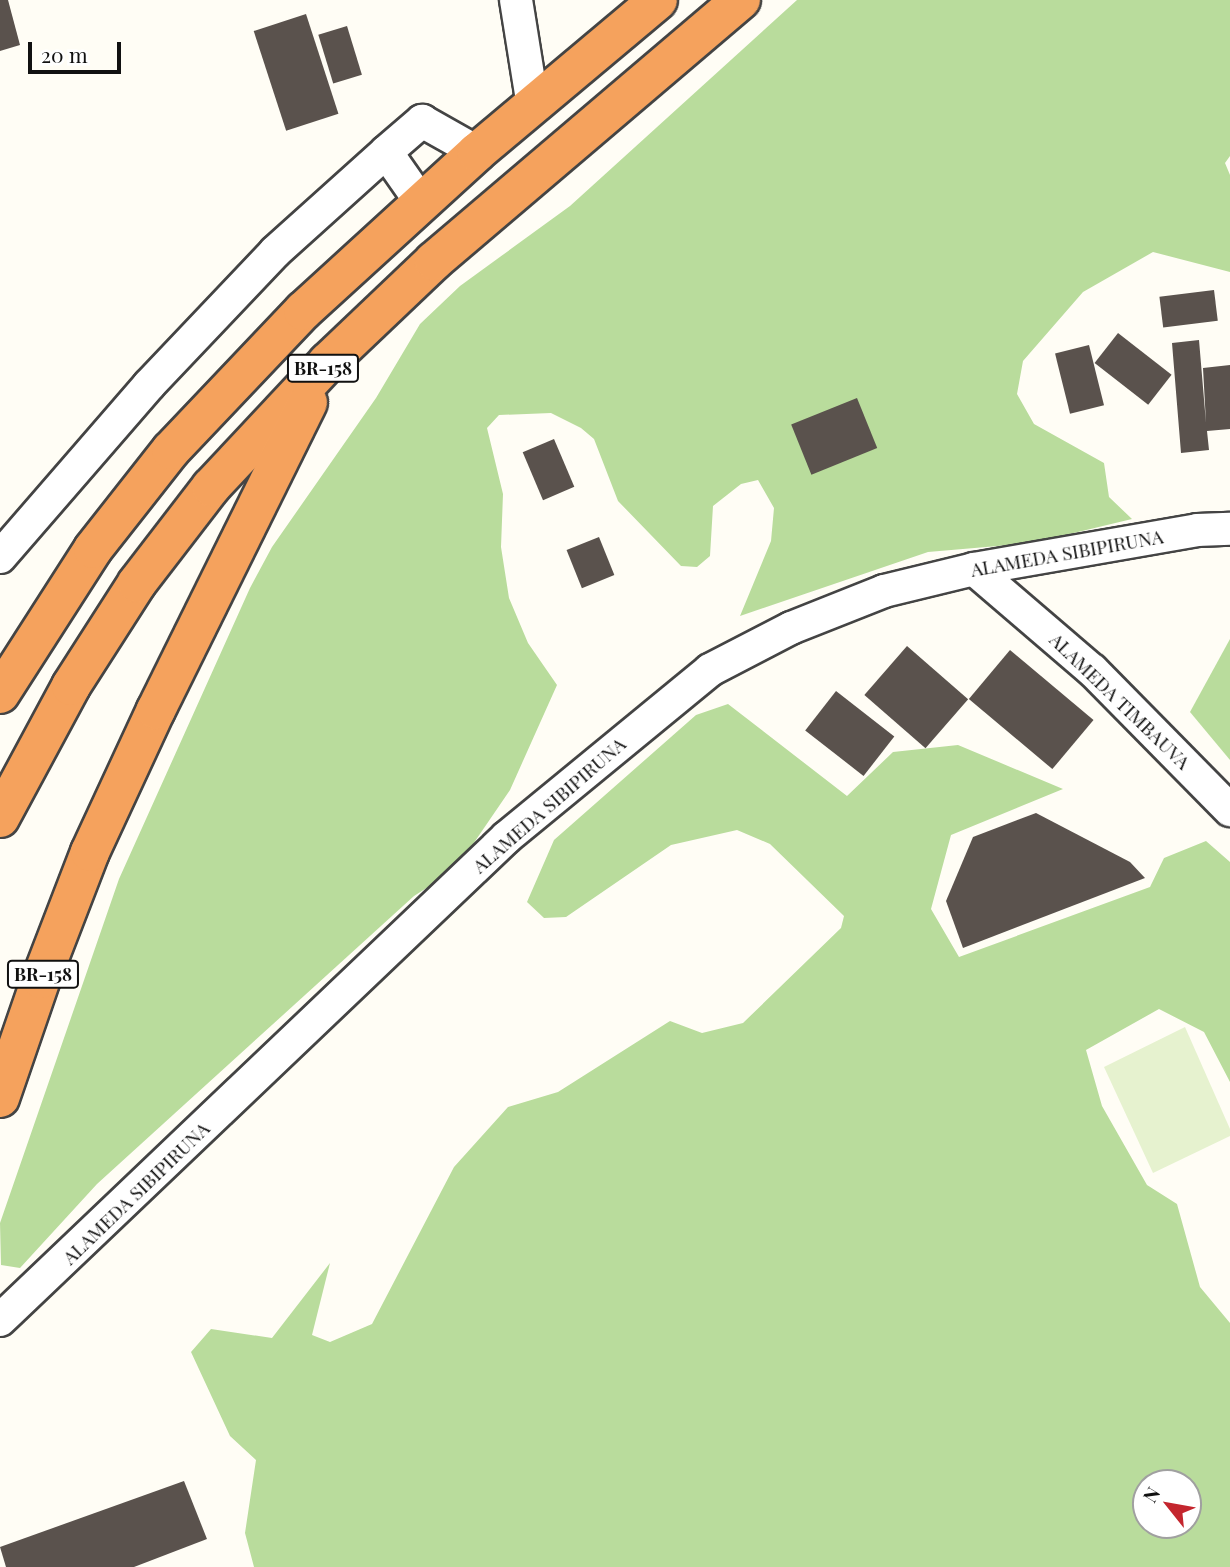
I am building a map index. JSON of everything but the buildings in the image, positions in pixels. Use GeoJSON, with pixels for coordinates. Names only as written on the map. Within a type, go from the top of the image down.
{"type":"FeatureCollection","features":[{"type":"Feature","properties":{"kind":"highway","name":"BR-158"},"geometry":{"type":"LineString","coordinates":[[0,694],[93,549],[171,450],[303,311],[478,152],[658,0]]}},
{"type":"Feature","properties":{"kind":"highway","name":"BR-158"},"geometry":{"type":"LineString","coordinates":[[0,818],[71,686],[136,583],[211,487],[328,362],[434,261],[741,0]]}},
{"type":"Feature","properties":{"kind":"highway","name":"BR-158"},"geometry":{"type":"LineString","coordinates":[[0,1098],[41,979],[90,852],[180,661],[328,362]]}},
{"type":"Feature","properties":{"kind":"street"},"geometry":{"type":"LineString","coordinates":[[525,6],[533,106]]}},
{"type":"Feature","properties":{"kind":"street"},"geometry":{"type":"LineString","coordinates":[[0,557],[149,385],[266,262],[422,121],[478,152]]}},
{"type":"Feature","properties":{"kind":"street"},"geometry":{"type":"LineString","coordinates":[[386,152],[421,202]]}},
{"type":"Feature","properties":{"kind":"street","name":"ALAMEDA SIBIPIRUNA"},"geometry":{"type":"LineString","coordinates":[[3,1312],[508,837],[710,670],[791,628],[884,590],[974,569],[1197,530],[1230,529]]}},
{"type":"Feature","properties":{"kind":"street","name":"ALAMEDA TIMBAUVA"},"geometry":{"type":"LineString","coordinates":[[974,569],[1093,670],[1230,810]]}},
{"type":"Feature","properties":{"kind":"green space"},"geometry":{"type":"Polygon","coordinates":[[[797,0],[1230,0],[1230,156],[1225,163],[1230,175],[1230,272],[1153,252],[1083,292],[1023,361],[1017,394],[1034,424],[1104,463],[1109,497],[1132,519],[1032,543],[928,552],[740,616],[771,541],[774,508],[758,480],[741,484],[713,506],[710,556],[697,567],[681,566],[618,501],[594,439],[581,428],[551,413],[499,415],[487,428],[503,494],[501,547],[509,598],[528,643],[557,685],[510,790],[456,869],[414,896],[97,1184],[20,1268],[1,1265],[0,1223],[119,879],[250,588],[272,547],[376,398],[420,324],[460,286],[570,206],[797,0]]]}},
{"type":"Feature","properties":{"kind":"green space"},"geometry":{"type":"Polygon","coordinates":[[[1230,639],[1230,760],[1190,712],[1230,639]]]}},
{"type":"Feature","properties":{"kind":"green space"},"geometry":{"type":"Polygon","coordinates":[[[728,704],[847,796],[893,752],[958,745],[1063,789],[951,835],[931,909],[959,957],[1150,887],[1164,858],[1206,841],[1230,862],[1230,1082],[1204,1032],[1159,1009],[1086,1050],[1102,1106],[1147,1185],[1177,1204],[1200,1287],[1230,1323],[1230,1567],[254,1567],[245,1533],[256,1460],[230,1436],[191,1352],[211,1329],[272,1338],[330,1263],[312,1335],[330,1342],[372,1324],[454,1167],[508,1107],[558,1092],[670,1021],[702,1033],[743,1023],[841,928],[844,916],[770,844],[737,830],[671,845],[566,917],[544,918],[527,902],[554,840],[696,715],[728,704]]]}},
{"type":"Feature","properties":{"kind":"green space"},"geometry":{"type":"Polygon","coordinates":[[[1185,1027],[1230,1129],[1230,1136],[1153,1173],[1104,1067],[1185,1027]]]}}]}
